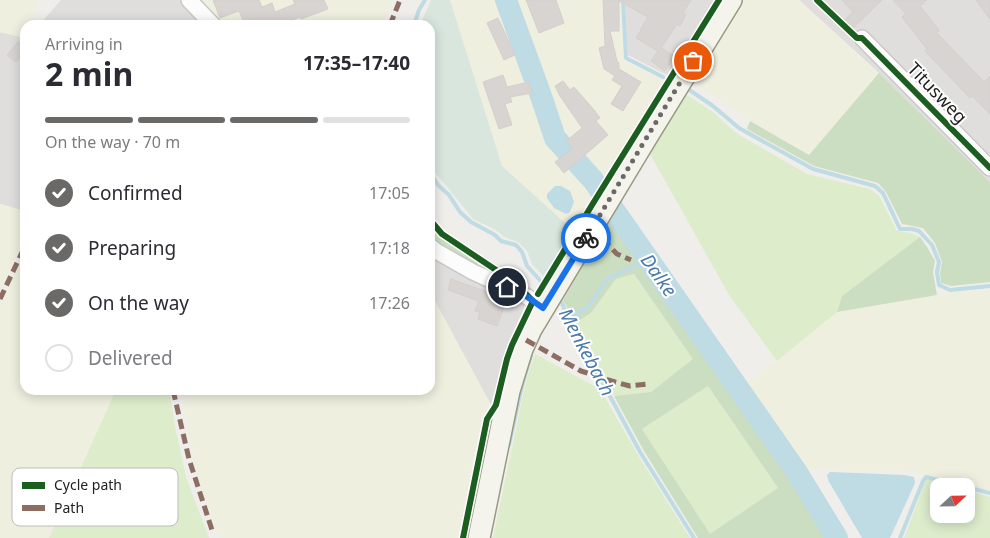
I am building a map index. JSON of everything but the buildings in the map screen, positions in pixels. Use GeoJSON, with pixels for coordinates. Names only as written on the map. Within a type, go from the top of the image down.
{"type":"FeatureCollection","features":[{"type":"Feature","properties":{"kind":"main road"},"geometry":{"type":"LineString","coordinates":[[479,538],[509,391],[522,349],[531,329],[731,0]]}},
{"type":"Feature","properties":{"kind":"street"},"geometry":{"type":"LineString","coordinates":[[189,0],[208,20]]}},
{"type":"Feature","properties":{"kind":"street","name":"Titusweg"},"geometry":{"type":"LineString","coordinates":[[862,38],[990,168]]}},
{"type":"Feature","properties":{"kind":"street"},"geometry":{"type":"LineString","coordinates":[[435,250],[473,272],[545,306]]}},
{"type":"Feature","properties":{"kind":"shaded area"},"geometry":{"type":"Polygon","coordinates":[[[61,0],[180,0],[200,20],[43,20],[61,0]]]}},
{"type":"Feature","properties":{"kind":"shaded area"},"geometry":{"type":"Polygon","coordinates":[[[431,0],[450,0],[502,166],[573,230],[544,277],[532,264],[527,251],[518,242],[504,237],[496,230],[473,219],[435,172],[435,20],[422,20],[431,0]]]}},
{"type":"Feature","properties":{"kind":"shaded area"},"geometry":{"type":"Polygon","coordinates":[[[625,0],[715,0],[667,75],[628,55],[625,0]]]}},
{"type":"Feature","properties":{"kind":"shaded area"},"geometry":{"type":"Polygon","coordinates":[[[799,0],[990,0],[990,182],[879,73],[799,0]]]}},
{"type":"Feature","properties":{"kind":"shaded area"},"geometry":{"type":"Polygon","coordinates":[[[0,32],[20,37],[20,210],[0,204],[0,32]]]}},
{"type":"Feature","properties":{"kind":"shaded area"},"geometry":{"type":"Polygon","coordinates":[[[435,254],[506,292],[525,306],[508,344],[491,405],[435,301],[435,254]]]}},
{"type":"Feature","properties":{"kind":"green space"},"geometry":{"type":"Polygon","coordinates":[[[0,0],[38,0],[32,20],[20,20],[20,37],[0,32],[0,0]]]}},
{"type":"Feature","properties":{"kind":"green space"},"geometry":{"type":"Polygon","coordinates":[[[196,0],[394,0],[385,20],[216,20],[196,0]]]}},
{"type":"Feature","properties":{"kind":"green space"},"geometry":{"type":"Polygon","coordinates":[[[450,0],[621,0],[624,60],[663,81],[573,230],[502,166],[450,0]]]}},
{"type":"Feature","properties":{"kind":"green space"},"geometry":{"type":"Polygon","coordinates":[[[745,0],[799,0],[879,73],[809,155],[750,121],[694,82],[745,0]]]}},
{"type":"Feature","properties":{"kind":"green space"},"geometry":{"type":"Polygon","coordinates":[[[879,73],[990,182],[990,282],[951,286],[941,283],[942,262],[935,243],[923,228],[902,224],[886,192],[878,183],[814,166],[747,129],[750,121],[809,155],[879,73]]]}},
{"type":"Feature","properties":{"kind":"green space"},"geometry":{"type":"Polygon","coordinates":[[[684,93],[713,112],[736,133],[807,174],[870,189],[879,196],[897,231],[911,233],[920,237],[842,296],[837,312],[777,361],[729,295],[649,152],[684,93]]]}},
{"type":"Feature","properties":{"kind":"green space"},"geometry":{"type":"Polygon","coordinates":[[[0,204],[20,210],[20,248],[0,290],[0,204]]]}},
{"type":"Feature","properties":{"kind":"green space"},"geometry":{"type":"Polygon","coordinates":[[[609,220],[793,477],[831,538],[698,538],[644,451],[614,396],[651,392],[693,359],[634,274],[616,279],[591,313],[575,323],[563,300],[609,220]],[[708,386],[642,429],[710,534],[778,488],[708,386]]]}},
{"type":"Feature","properties":{"kind":"green space"},"geometry":{"type":"Polygon","coordinates":[[[435,231],[440,237],[479,262],[475,267],[435,242],[435,231]]]}},
{"type":"Feature","properties":{"kind":"green space"},"geometry":{"type":"Polygon","coordinates":[[[920,237],[935,261],[933,272],[937,295],[837,312],[842,296],[920,237]]]}},
{"type":"Feature","properties":{"kind":"green space"},"geometry":{"type":"Polygon","coordinates":[[[20,262],[20,395],[114,395],[81,468],[12,468],[12,526],[54,526],[49,538],[0,538],[0,305],[20,262]]]}},
{"type":"Feature","properties":{"kind":"green space"},"geometry":{"type":"Polygon","coordinates":[[[634,274],[694,360],[651,392],[614,396],[575,323],[591,313],[616,279],[634,274]]]}},
{"type":"Feature","properties":{"kind":"green space"},"geometry":{"type":"Polygon","coordinates":[[[990,290],[990,491],[975,487],[975,478],[935,478],[905,471],[808,470],[746,384],[837,312],[959,292],[990,290]]]}},
{"type":"Feature","properties":{"kind":"green space"},"geometry":{"type":"Polygon","coordinates":[[[435,301],[491,405],[482,419],[457,538],[219,538],[196,472],[182,395],[435,395],[435,301]]]}},
{"type":"Feature","properties":{"kind":"green space"},"geometry":{"type":"Polygon","coordinates":[[[535,354],[600,389],[639,457],[690,538],[493,538],[526,381],[535,354]]]}},
{"type":"Feature","properties":{"kind":"green space"},"geometry":{"type":"Polygon","coordinates":[[[708,386],[778,488],[710,535],[642,429],[708,386]]]}},
{"type":"Feature","properties":{"kind":"green space"},"geometry":{"type":"Polygon","coordinates":[[[114,395],[170,395],[186,477],[209,538],[49,538],[54,526],[178,526],[178,468],[81,468],[114,395]]]}},
{"type":"Feature","properties":{"kind":"green space"},"geometry":{"type":"Polygon","coordinates":[[[926,479],[930,480],[930,523],[975,523],[975,493],[990,497],[990,538],[904,538],[926,479]]]}},
{"type":"Feature","properties":{"kind":"water"},"geometry":{"type":"Polygon","coordinates":[[[555,186],[561,186],[570,191],[574,202],[570,212],[566,214],[554,208],[547,198],[547,194],[555,186]]]}},
{"type":"Feature","properties":{"kind":"water"},"geometry":{"type":"Polygon","coordinates":[[[830,472],[914,477],[915,483],[890,538],[862,538],[828,480],[827,475],[830,472]]]}},
{"type":"Feature","properties":{"kind":"waterway","name":"Menkebach"},"geometry":{"type":"LineString","coordinates":[[416,20],[425,0]]}},
{"type":"Feature","properties":{"kind":"waterway","name":"Dalke"},"geometry":{"type":"LineString","coordinates":[[506,0],[555,138],[593,180],[796,471],[837,538]]}},
{"type":"Feature","properties":{"kind":"waterway"},"geometry":{"type":"LineString","coordinates":[[623,0],[626,58],[663,77]]}},
{"type":"Feature","properties":{"kind":"waterway"},"geometry":{"type":"LineString","coordinates":[[688,89],[713,106],[739,128],[813,169],[875,186],[883,193],[900,229],[919,231],[932,245],[939,262],[937,272],[939,285],[950,290],[990,286]]}},
{"type":"Feature","properties":{"kind":"waterway","name":"Menkebach"},"geometry":{"type":"LineString","coordinates":[[435,180],[449,195],[460,212],[471,222],[495,235],[501,241],[516,245],[522,252],[527,266],[548,289]]}},
{"type":"Feature","properties":{"kind":"waterway"},"geometry":{"type":"LineString","coordinates":[[568,318],[588,307],[607,279],[647,260]]}},
{"type":"Feature","properties":{"kind":"waterway","name":"Menkebach"},"geometry":{"type":"LineString","coordinates":[[557,297],[562,303],[568,318],[640,452],[694,538]]}},
{"type":"Feature","properties":{"kind":"waterway"},"geometry":{"type":"LineString","coordinates":[[509,445],[523,382],[531,356]]}},
{"type":"Feature","properties":{"kind":"waterway"},"geometry":{"type":"LineString","coordinates":[[900,538],[923,481],[926,477],[930,478]]}},
{"type":"Feature","properties":{"kind":"waterway"},"geometry":{"type":"LineString","coordinates":[[975,489],[990,493]]}},
{"type":"Feature","properties":{"kind":"marked path"},"geometry":{"type":"LineString","coordinates":[[392,20],[400,0]]}},
{"type":"Feature","properties":{"kind":"marked path"},"geometry":{"type":"LineString","coordinates":[[592,228],[617,254],[631,260]]}},
{"type":"Feature","properties":{"kind":"marked path"},"geometry":{"type":"LineString","coordinates":[[0,299],[20,257]]}},
{"type":"Feature","properties":{"kind":"marked path"},"geometry":{"type":"LineString","coordinates":[[526,340],[581,371],[630,386],[647,384]]}},
{"type":"Feature","properties":{"kind":"marked path"},"geometry":{"type":"LineString","coordinates":[[174,395],[189,459],[212,530]]}},
{"type":"Feature","properties":{"kind":"cycle path"},"geometry":{"type":"LineString","coordinates":[[538,294],[719,0]]}},
{"type":"Feature","properties":{"kind":"cycle path"},"geometry":{"type":"LineString","coordinates":[[817,0],[857,38],[862,38],[990,168]]}},
{"type":"Feature","properties":{"kind":"cycle path"},"geometry":{"type":"LineString","coordinates":[[435,226],[442,234],[514,282],[533,301],[512,345],[496,405],[487,419],[463,538]]}},
{"type":"Feature","properties":{"kind":"way so far"},"geometry":{"type":"LineString","coordinates":[[586,238],[693,61]]}},
{"type":"Feature","properties":{"kind":"route"},"geometry":{"type":"LineString","coordinates":[[507,287],[526,296],[543,308],[586,238]]}}]}
